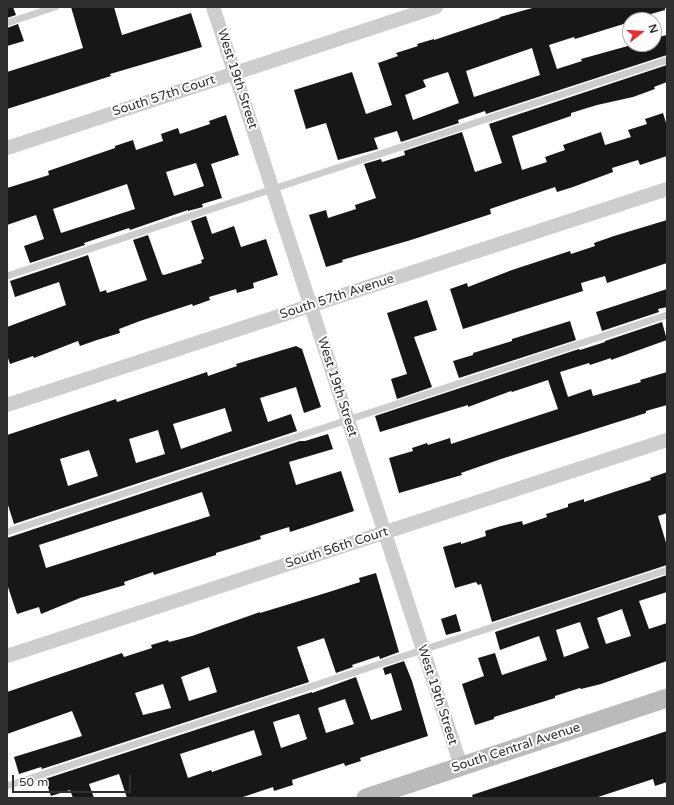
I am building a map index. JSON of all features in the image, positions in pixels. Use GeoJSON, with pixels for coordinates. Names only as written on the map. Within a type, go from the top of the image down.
{"type":"FeatureCollection","features":[{"type":"Feature","properties":{"kind":"main road","name":"South Central Avenue"},"geometry":{"type":"LineString","coordinates":[[366,798],[667,698]]}},
{"type":"Feature","properties":{"kind":"street","name":"West 19th Street"},"geometry":{"type":"LineString","coordinates":[[213,7],[461,766]]}},
{"type":"Feature","properties":{"kind":"street","name":"South 57th Court"},"geometry":{"type":"LineString","coordinates":[[7,148],[436,7]]}},
{"type":"Feature","properties":{"kind":"street","name":"South 57th Avenue"},"geometry":{"type":"LineString","coordinates":[[7,405],[667,189]]}},
{"type":"Feature","properties":{"kind":"street","name":"South 56th Court"},"geometry":{"type":"LineString","coordinates":[[7,656],[667,440]]}},
{"type":"Feature","properties":{"kind":"lane"},"geometry":{"type":"LineString","coordinates":[[7,23],[55,7]]}},
{"type":"Feature","properties":{"kind":"lane"},"geometry":{"type":"LineString","coordinates":[[7,276],[667,60]]}},
{"type":"Feature","properties":{"kind":"lane"},"geometry":{"type":"LineString","coordinates":[[7,532],[348,418],[667,315]]}},
{"type":"Feature","properties":{"kind":"lane"},"geometry":{"type":"LineString","coordinates":[[7,786],[667,570]]}},
{"type":"Feature","properties":{"kind":"building"},"geometry":{"type":"Polygon","coordinates":[[[7,7],[13,7],[16,15],[7,18],[7,7]]]}},
{"type":"Feature","properties":{"kind":"building"},"geometry":{"type":"Polygon","coordinates":[[[71,7],[114,7],[122,35],[191,13],[202,47],[110,74],[111,76],[7,109],[7,72],[83,48],[71,7]]]}},
{"type":"Feature","properties":{"kind":"building"},"geometry":{"type":"Polygon","coordinates":[[[536,7],[665,7],[665,10],[658,12],[622,12],[622,24],[575,39],[574,37],[549,45],[557,69],[582,61],[581,59],[622,48],[622,52],[662,52],[662,36],[667,35],[667,55],[486,114],[485,111],[458,120],[459,123],[401,142],[397,131],[374,138],[378,149],[338,160],[326,123],[306,129],[294,90],[352,72],[366,114],[392,105],[378,63],[398,56],[396,53],[418,46],[417,44],[434,40],[536,7]],[[532,48],[466,71],[474,97],[540,75],[532,48]],[[448,72],[423,80],[426,87],[405,95],[413,120],[459,103],[448,72]]]}},
{"type":"Feature","properties":{"kind":"building"},"geometry":{"type":"Polygon","coordinates":[[[18,24],[24,41],[7,46],[7,28],[18,24]]]}},
{"type":"Feature","properties":{"kind":"building"},"geometry":{"type":"Polygon","coordinates":[[[667,65],[667,82],[654,87],[655,89],[633,97],[597,105],[571,113],[571,116],[512,136],[522,170],[547,162],[545,157],[565,150],[563,145],[601,132],[605,145],[631,137],[628,130],[647,124],[645,119],[663,113],[667,126],[667,156],[640,165],[638,160],[612,168],[613,172],[573,187],[557,192],[555,187],[490,209],[491,214],[411,240],[342,260],[343,262],[326,267],[309,215],[326,210],[328,218],[356,209],[355,205],[376,198],[364,164],[381,159],[382,162],[405,155],[404,151],[462,132],[475,172],[502,163],[489,124],[667,65]]]}},
{"type":"Feature","properties":{"kind":"building"},"geometry":{"type":"Polygon","coordinates":[[[226,115],[239,155],[211,164],[222,198],[202,204],[203,207],[188,210],[130,230],[129,228],[84,243],[85,245],[30,263],[24,246],[44,239],[36,215],[7,225],[7,188],[49,175],[48,171],[115,148],[115,146],[133,140],[136,150],[163,141],[161,134],[178,128],[180,134],[210,124],[209,121],[226,115]],[[196,163],[166,172],[174,196],[204,186],[196,163]],[[127,184],[53,209],[61,233],[135,209],[127,184]]]}},
{"type":"Feature","properties":{"kind":"building"},"geometry":{"type":"Polygon","coordinates":[[[206,216],[212,234],[234,226],[241,247],[266,239],[278,275],[253,283],[254,288],[237,293],[236,289],[209,297],[210,300],[193,306],[192,304],[140,321],[119,329],[120,333],[80,346],[78,341],[34,358],[33,356],[10,364],[7,355],[7,327],[66,305],[59,282],[15,297],[10,281],[88,255],[100,292],[106,290],[107,293],[147,280],[133,240],[148,235],[162,274],[164,275],[202,263],[201,260],[204,259],[191,221],[206,216]]]}},
{"type":"Feature","properties":{"kind":"building"},"geometry":{"type":"Polygon","coordinates":[[[667,220],[667,263],[607,283],[605,276],[581,283],[583,291],[463,329],[450,289],[467,283],[468,287],[512,270],[570,251],[571,254],[595,246],[594,243],[667,220]]]}},
{"type":"Feature","properties":{"kind":"building"},"geometry":{"type":"Polygon","coordinates":[[[667,289],[667,307],[658,309],[659,312],[602,331],[596,312],[667,289]]]}},
{"type":"Feature","properties":{"kind":"building"},"geometry":{"type":"Polygon","coordinates":[[[427,300],[437,330],[414,337],[432,387],[397,399],[391,379],[407,374],[387,313],[427,300]]]}},
{"type":"Feature","properties":{"kind":"building"},"geometry":{"type":"Polygon","coordinates":[[[570,321],[576,340],[459,378],[453,361],[512,341],[512,339],[570,321]]]}},
{"type":"Feature","properties":{"kind":"building"},"geometry":{"type":"Polygon","coordinates":[[[662,322],[667,340],[611,360],[611,358],[590,365],[589,363],[560,372],[568,397],[591,389],[593,396],[641,382],[640,380],[667,372],[667,405],[501,459],[461,473],[462,475],[399,493],[389,458],[413,451],[412,448],[427,443],[428,445],[450,438],[451,444],[558,409],[548,380],[512,392],[511,391],[468,407],[468,405],[380,432],[375,416],[579,349],[580,350],[605,342],[662,322]]]}},
{"type":"Feature","properties":{"kind":"building"},"geometry":{"type":"Polygon","coordinates":[[[296,346],[302,349],[321,407],[304,413],[296,387],[260,398],[268,422],[291,414],[297,431],[14,524],[7,502],[7,435],[116,399],[117,402],[207,372],[208,376],[237,366],[236,364],[296,346]],[[225,408],[173,424],[181,449],[232,431],[225,408]],[[158,430],[129,439],[136,463],[165,454],[158,430]],[[89,450],[60,459],[68,486],[98,476],[89,450]]]}},
{"type":"Feature","properties":{"kind":"building"},"geometry":{"type":"Polygon","coordinates":[[[328,434],[333,449],[289,462],[296,485],[341,471],[354,511],[290,532],[289,527],[260,536],[261,539],[154,575],[153,572],[124,582],[125,585],[80,598],[41,614],[39,607],[17,614],[7,584],[7,538],[300,441],[305,441],[328,434]],[[202,492],[39,545],[46,568],[210,516],[202,492]]]}},
{"type":"Feature","properties":{"kind":"building"},"geometry":{"type":"Polygon","coordinates":[[[667,472],[667,513],[658,516],[667,546],[667,565],[492,622],[481,584],[478,585],[476,582],[455,588],[443,547],[461,542],[461,544],[486,536],[485,531],[501,526],[522,521],[523,525],[547,517],[546,514],[568,507],[568,504],[584,499],[584,502],[651,480],[650,478],[667,472]]]}},
{"type":"Feature","properties":{"kind":"building"},"geometry":{"type":"Polygon","coordinates":[[[376,573],[399,652],[380,659],[379,656],[352,665],[353,667],[336,673],[324,638],[297,647],[309,682],[42,769],[41,767],[19,774],[14,757],[82,736],[72,711],[7,734],[7,692],[122,653],[124,657],[152,648],[151,645],[168,640],[169,642],[192,636],[260,612],[360,582],[359,578],[376,573]],[[209,667],[181,677],[189,701],[217,692],[209,667]],[[163,684],[135,693],[143,715],[171,708],[163,684]]]}},
{"type":"Feature","properties":{"kind":"building"},"geometry":{"type":"Polygon","coordinates":[[[667,575],[667,592],[639,601],[649,629],[667,623],[667,661],[601,684],[580,688],[555,696],[555,698],[494,717],[494,719],[475,725],[462,684],[484,676],[478,658],[495,653],[502,675],[547,660],[539,636],[500,650],[495,632],[667,575]],[[622,609],[597,618],[606,644],[631,636],[622,609]],[[580,622],[556,630],[564,657],[589,648],[580,622]]]}},
{"type":"Feature","properties":{"kind":"building"},"geometry":{"type":"Polygon","coordinates":[[[456,614],[461,631],[446,635],[441,619],[456,614]]]}},
{"type":"Feature","properties":{"kind":"building"},"geometry":{"type":"Polygon","coordinates":[[[404,661],[412,681],[428,736],[360,758],[361,761],[345,766],[344,763],[292,780],[293,785],[274,791],[273,787],[240,798],[127,798],[119,774],[89,784],[94,798],[73,798],[70,790],[51,796],[45,779],[312,693],[356,677],[371,720],[402,710],[391,673],[385,675],[383,668],[404,661]],[[345,699],[318,708],[326,733],[354,724],[345,699]],[[299,714],[273,722],[281,748],[307,739],[299,714]],[[254,730],[180,754],[188,778],[211,770],[212,772],[262,755],[254,730]]]}},
{"type":"Feature","properties":{"kind":"building"},"geometry":{"type":"Polygon","coordinates":[[[667,731],[667,782],[655,786],[653,779],[595,798],[473,798],[472,795],[667,731]]]}}]}
